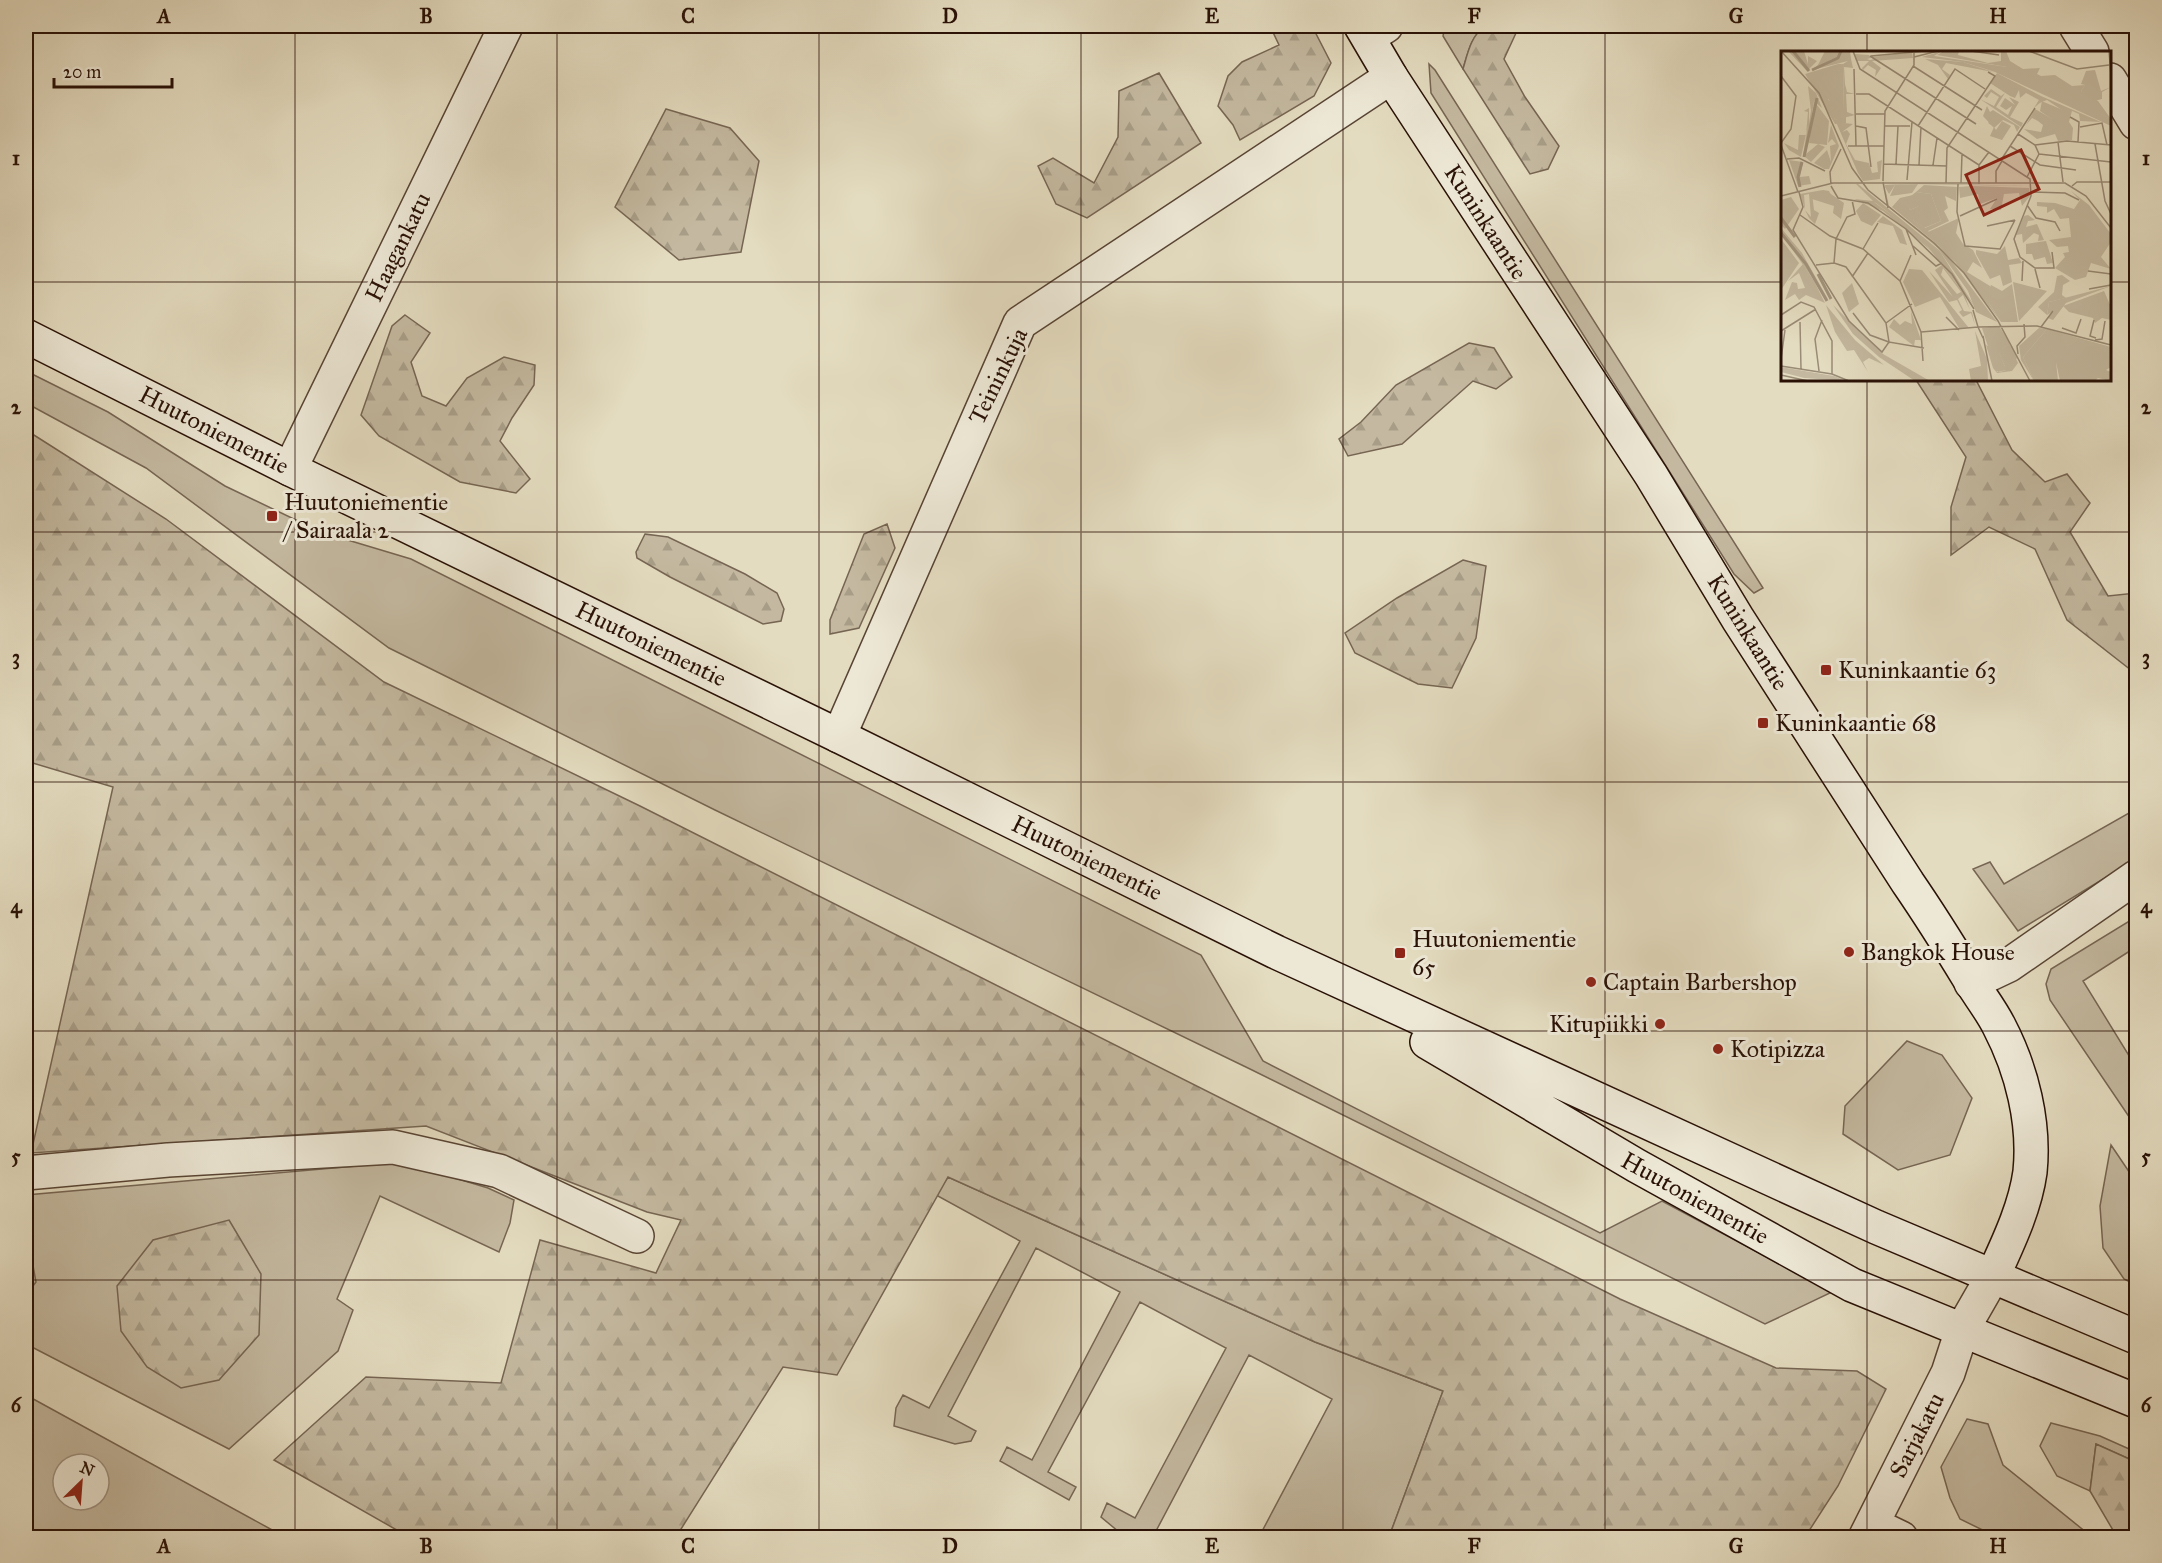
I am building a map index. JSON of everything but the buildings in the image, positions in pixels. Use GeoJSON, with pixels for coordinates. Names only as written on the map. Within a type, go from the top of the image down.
{"type":"FeatureCollection","features":[{"type":"Feature","properties":{"kind":"street","name":"Haagankatu"},"geometry":{"type":"LineString","coordinates":[[290,469],[506,26]]}},
{"type":"Feature","properties":{"kind":"street"},"geometry":{"type":"LineString","coordinates":[[2076,26],[2091,51]]}},
{"type":"Feature","properties":{"kind":"street","name":"Kuninkaantie"},"geometry":{"type":"LineString","coordinates":[[1372,29],[1391,77],[1651,475],[1738,619],[1936,923],[1999,1026],[2020,1076],[2032,1136],[2029,1174],[2015,1227],[1993,1276],[1962,1330]]}},
{"type":"Feature","properties":{"kind":"street","name":"Teininkuja"},"geometry":{"type":"LineString","coordinates":[[838,736],[1020,323],[1391,77]]}},
{"type":"Feature","properties":{"kind":"street"},"geometry":{"type":"LineString","coordinates":[[2111,83],[2136,123]]}},
{"type":"Feature","properties":{"kind":"street","name":"Huutoniementie"},"geometry":{"type":"LineString","coordinates":[[26,336],[290,469],[1276,952],[1876,1227],[2136,1337]]}},
{"type":"Feature","properties":{"kind":"street"},"geometry":{"type":"LineString","coordinates":[[1971,983],[2009,965],[2136,877]]}},
{"type":"Feature","properties":{"kind":"street","name":"Huutoniementie"},"geometry":{"type":"LineString","coordinates":[[1276,952],[1637,1166],[1852,1285],[2136,1401]]}},
{"type":"Feature","properties":{"kind":"street"},"geometry":{"type":"LineString","coordinates":[[26,1173],[168,1160],[393,1146],[499,1171],[637,1236]]}},
{"type":"Feature","properties":{"kind":"street","name":"Sarjakatu"},"geometry":{"type":"LineString","coordinates":[[1869,1531],[1948,1373],[1962,1330]]}},
{"type":"Feature","properties":{"kind":"street"},"geometry":{"type":"LineString","coordinates":[[1869,1531],[1901,1538]]}},
{"type":"Feature","properties":{"kind":"green space"},"geometry":{"type":"Polygon","coordinates":[[[1270,26],[1312,26],[1331,63],[1314,96],[1240,140],[1233,125],[1218,106],[1228,76],[1242,62],[1279,45],[1270,26]]]}},
{"type":"Feature","properties":{"kind":"green space"},"geometry":{"type":"Polygon","coordinates":[[[1445,26],[1485,26],[1473,40],[1463,69],[1443,36],[1445,26]]]}},
{"type":"Feature","properties":{"kind":"green space"},"geometry":{"type":"Polygon","coordinates":[[[1485,26],[1513,26],[1516,33],[1504,59],[1525,97],[1559,146],[1548,169],[1530,174],[1463,69],[1473,40],[1485,26]]]}},
{"type":"Feature","properties":{"kind":"green space"},"geometry":{"type":"Polygon","coordinates":[[[1429,64],[1435,70],[1763,588],[1754,593],[1734,574],[1431,93],[1429,64]]]}},
{"type":"Feature","properties":{"kind":"green space"},"geometry":{"type":"Polygon","coordinates":[[[1159,73],[1201,143],[1087,218],[1056,204],[1038,166],[1053,158],[1094,183],[1118,137],[1119,91],[1159,73]]]}},
{"type":"Feature","properties":{"kind":"green space"},"geometry":{"type":"Polygon","coordinates":[[[666,109],[730,128],[759,161],[741,252],[679,260],[615,207],[666,109]]]}},
{"type":"Feature","properties":{"kind":"green space"},"geometry":{"type":"Polygon","coordinates":[[[405,315],[430,333],[411,362],[422,396],[446,406],[467,378],[504,357],[535,365],[534,385],[500,441],[530,479],[516,493],[460,482],[379,436],[361,415],[392,326],[405,315]]]}},
{"type":"Feature","properties":{"kind":"green space"},"geometry":{"type":"Polygon","coordinates":[[[1469,343],[1494,348],[1512,377],[1496,389],[1473,381],[1402,444],[1348,456],[1339,439],[1361,422],[1396,385],[1469,343]]]}},
{"type":"Feature","properties":{"kind":"green space"},"geometry":{"type":"Polygon","coordinates":[[[26,371],[108,412],[225,486],[321,532],[411,559],[1201,955],[1263,1061],[1600,1233],[1662,1201],[1832,1292],[1765,1324],[389,648],[146,468],[26,403],[26,371]]]}},
{"type":"Feature","properties":{"kind":"green space"},"geometry":{"type":"Polygon","coordinates":[[[1917,381],[1977,381],[2012,450],[2045,482],[2067,474],[2090,503],[2070,532],[2108,596],[2136,593],[2136,674],[2067,620],[2035,549],[1989,527],[1951,555],[1951,507],[1966,457],[1917,381]]]}},
{"type":"Feature","properties":{"kind":"green space"},"geometry":{"type":"Polygon","coordinates":[[[26,430],[166,519],[384,682],[640,806],[1620,1299],[1776,1368],[1857,1371],[1886,1389],[1838,1486],[1805,1537],[1389,1537],[1443,1391],[1315,1342],[948,1177],[837,1375],[783,1367],[676,1537],[409,1537],[274,1460],[366,1377],[501,1383],[540,1240],[656,1273],[681,1220],[647,1212],[426,1126],[31,1153],[113,787],[26,761],[26,430]]]}},
{"type":"Feature","properties":{"kind":"green space"},"geometry":{"type":"Polygon","coordinates":[[[887,524],[895,548],[859,628],[830,634],[830,620],[864,534],[887,524]]]}},
{"type":"Feature","properties":{"kind":"green space"},"geometry":{"type":"Polygon","coordinates":[[[645,534],[668,537],[745,574],[777,593],[784,609],[781,621],[763,624],[637,558],[636,552],[645,534]]]}},
{"type":"Feature","properties":{"kind":"green space"},"geometry":{"type":"Polygon","coordinates":[[[1463,560],[1486,566],[1476,638],[1452,688],[1418,684],[1355,653],[1345,633],[1397,598],[1463,560]]]}},
{"type":"Feature","properties":{"kind":"green space"},"geometry":{"type":"Polygon","coordinates":[[[2136,809],[2136,859],[2018,931],[1973,869],[1990,862],[2004,884],[2136,809]]]}},
{"type":"Feature","properties":{"kind":"green space"},"geometry":{"type":"Polygon","coordinates":[[[2131,920],[2136,928],[2136,947],[2083,981],[2136,1067],[2136,1127],[2050,1000],[2046,984],[2051,969],[2131,920]]]}},
{"type":"Feature","properties":{"kind":"green space"},"geometry":{"type":"Polygon","coordinates":[[[1907,1041],[1942,1055],[1972,1098],[1950,1155],[1898,1170],[1843,1134],[1845,1106],[1907,1041]]]}},
{"type":"Feature","properties":{"kind":"green space"},"geometry":{"type":"Polygon","coordinates":[[[2111,1145],[2136,1182],[2136,1285],[2124,1279],[2103,1248],[2100,1206],[2111,1145]]]}},
{"type":"Feature","properties":{"kind":"green space"},"geometry":{"type":"Polygon","coordinates":[[[402,1162],[488,1188],[514,1200],[510,1223],[499,1252],[380,1196],[337,1299],[353,1310],[338,1351],[229,1449],[26,1344],[26,1195],[402,1162]]]}},
{"type":"Feature","properties":{"kind":"green space"},"geometry":{"type":"Polygon","coordinates":[[[948,1177],[1315,1342],[1443,1391],[1389,1537],[1259,1537],[1332,1399],[1249,1355],[1156,1531],[1167,1537],[1125,1537],[1101,1517],[1107,1503],[1135,1518],[1226,1348],[1140,1302],[1048,1472],[1076,1487],[1069,1500],[1000,1461],[1007,1447],[1032,1460],[1120,1292],[1036,1248],[948,1416],[976,1431],[971,1441],[955,1444],[894,1426],[896,1408],[903,1395],[929,1408],[1020,1241],[936,1195],[948,1177]]]}},
{"type":"Feature","properties":{"kind":"green space"},"geometry":{"type":"Polygon","coordinates":[[[229,1220],[261,1274],[259,1335],[219,1380],[181,1388],[147,1367],[121,1331],[117,1286],[153,1240],[229,1220]]]}},
{"type":"Feature","properties":{"kind":"green space"},"geometry":{"type":"Polygon","coordinates":[[[26,1228],[36,1282],[26,1295],[26,1228]]]}},
{"type":"Feature","properties":{"kind":"green space"},"geometry":{"type":"Polygon","coordinates":[[[26,1395],[285,1537],[26,1537],[26,1395]]]}},
{"type":"Feature","properties":{"kind":"green space"},"geometry":{"type":"Polygon","coordinates":[[[1967,1419],[1988,1424],[2003,1465],[2092,1537],[1997,1537],[1960,1519],[1950,1498],[1941,1467],[1967,1419]]]}},
{"type":"Feature","properties":{"kind":"green space"},"geometry":{"type":"Polygon","coordinates":[[[2051,1423],[2100,1436],[2136,1452],[2136,1462],[2096,1444],[2090,1491],[2057,1476],[2040,1446],[2051,1423]]]}},
{"type":"Feature","properties":{"kind":"green space"},"geometry":{"type":"Polygon","coordinates":[[[2096,1444],[2136,1462],[2136,1537],[2117,1537],[2090,1491],[2096,1444]]]}},
{"type":"Feature","properties":{"kind":"place","name":"Huutoniementie / Sairaala 2"},"geometry":{"type":"Point","coordinates":[272,516]}},
{"type":"Feature","properties":{"kind":"place","name":"Kuninkaantie 63"},"geometry":{"type":"Point","coordinates":[1826,670]}},
{"type":"Feature","properties":{"kind":"place","name":"Kuninkaantie 68"},"geometry":{"type":"Point","coordinates":[1763,723]}},
{"type":"Feature","properties":{"kind":"place","name":"Bangkok House"},"geometry":{"type":"Point","coordinates":[1849,952]}},
{"type":"Feature","properties":{"kind":"place","name":"Huutoniementie 65"},"geometry":{"type":"Point","coordinates":[1400,953]}},
{"type":"Feature","properties":{"kind":"place","name":"Captain Barbershop"},"geometry":{"type":"Point","coordinates":[1591,982]}},
{"type":"Feature","properties":{"kind":"place","name":"Kitupiikki"},"geometry":{"type":"Point","coordinates":[1660,1024]}},
{"type":"Feature","properties":{"kind":"place","name":"Kotipizza"},"geometry":{"type":"Point","coordinates":[1718,1049]}}]}
